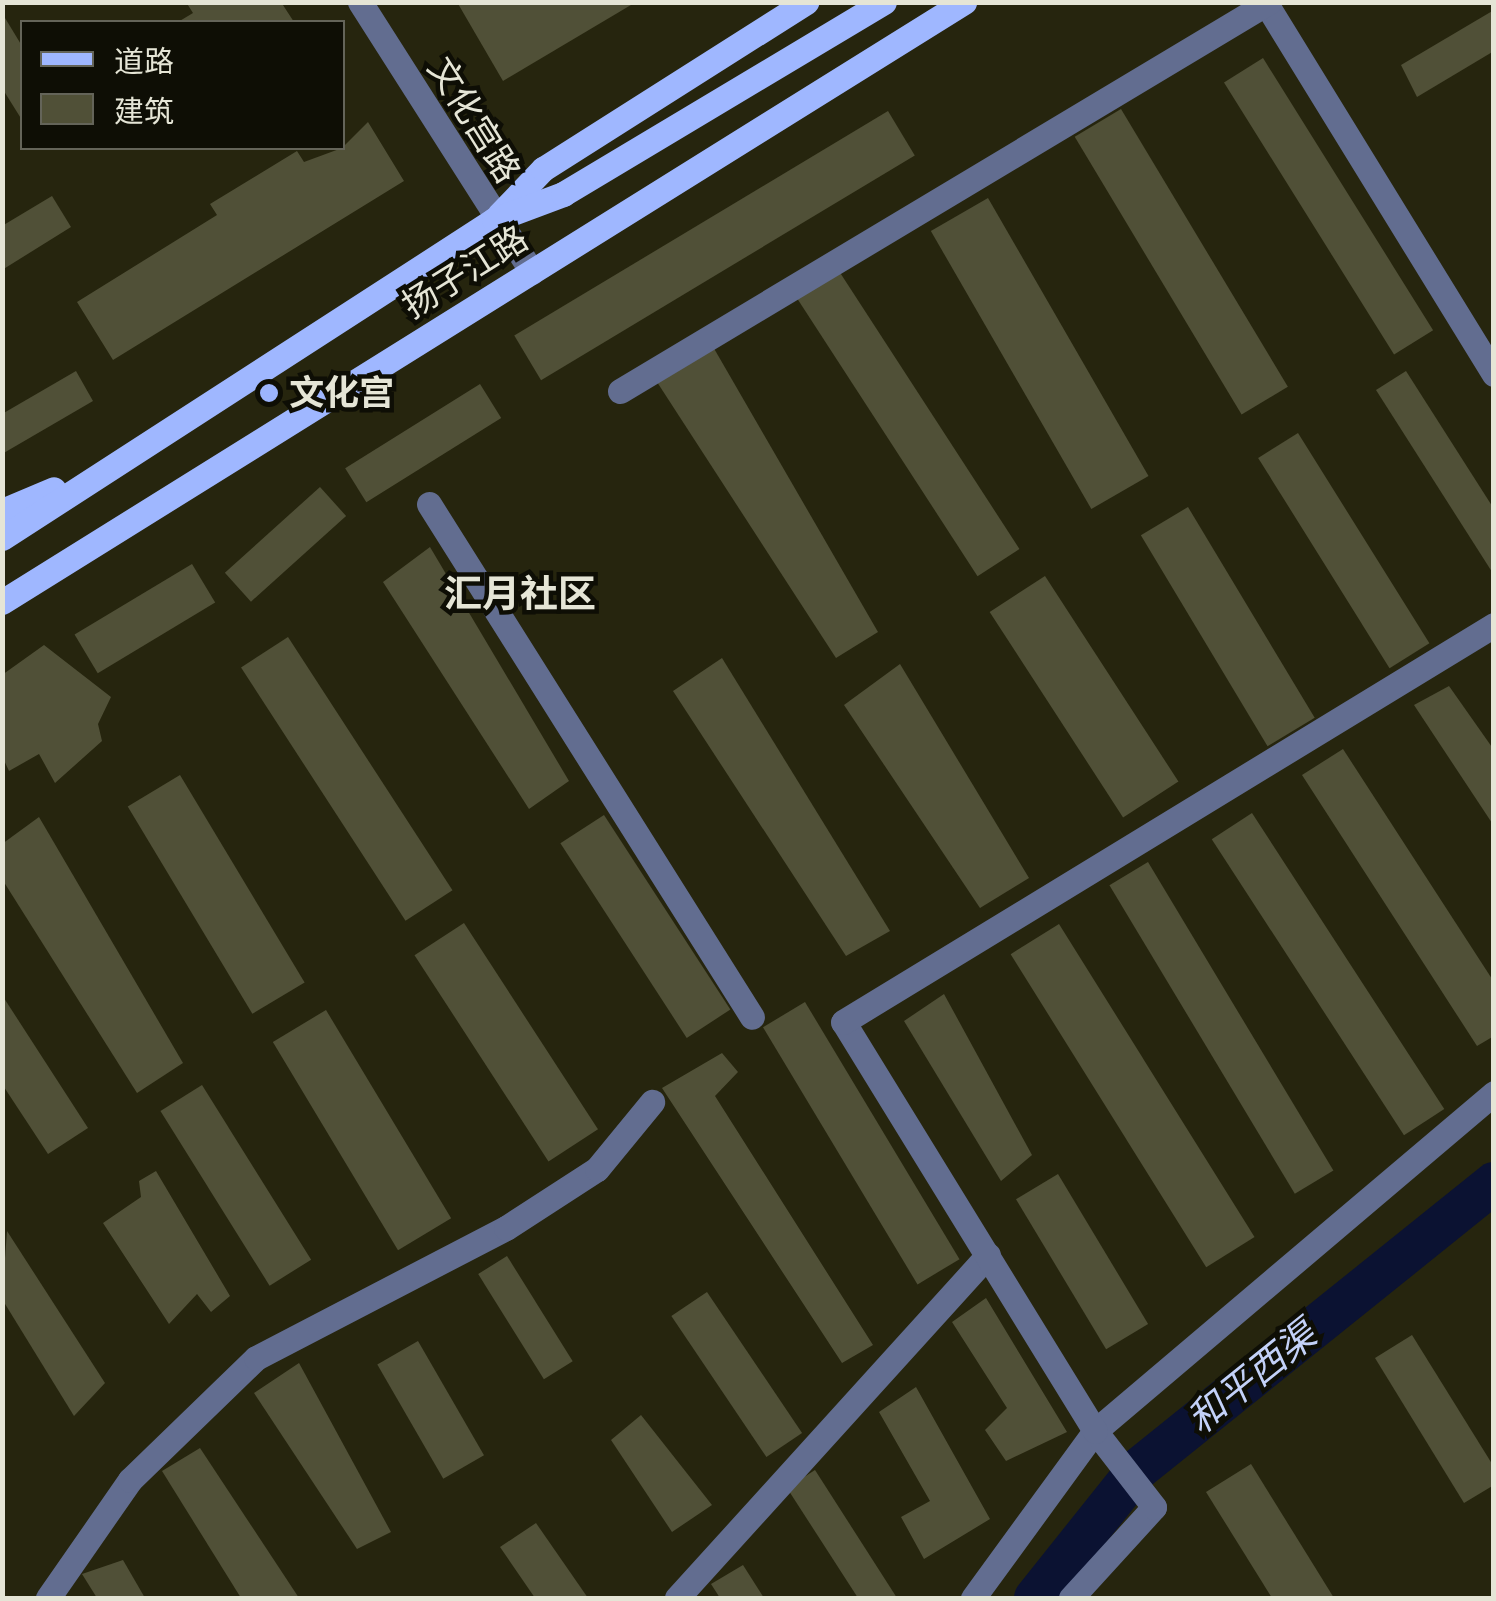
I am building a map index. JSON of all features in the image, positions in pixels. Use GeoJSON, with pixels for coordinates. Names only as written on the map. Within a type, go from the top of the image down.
{"type":"FeatureCollection","features":[{"type":"Feature","properties":{"kind":"main road"},"geometry":{"type":"LineString","coordinates":[[494,220],[543,168],[806,2]]}},
{"type":"Feature","properties":{"kind":"main road","name":"扬子江路"},"geometry":{"type":"LineString","coordinates":[[2,538],[90,474],[494,220],[563,194],[884,2]]}},
{"type":"Feature","properties":{"kind":"main road","name":"扬子江路"},"geometry":{"type":"LineString","coordinates":[[2,602],[964,2]]}},
{"type":"Feature","properties":{"kind":"main road"},"geometry":{"type":"LineString","coordinates":[[2,510],[90,474]]}},
{"type":"Feature","properties":{"kind":"street","name":"文化宫路"},"geometry":{"type":"LineString","coordinates":[[360,2],[494,220],[532,272]]}},
{"type":"Feature","properties":{"kind":"street"},"geometry":{"type":"LineString","coordinates":[[620,391],[1267,3],[1494,374]]}},
{"type":"Feature","properties":{"kind":"street"},"geometry":{"type":"LineString","coordinates":[[430,504],[752,1016]]}},
{"type":"Feature","properties":{"kind":"street"},"geometry":{"type":"LineString","coordinates":[[1071,1598],[1154,1507],[1095,1432],[843,1022],[1494,625]]}},
{"type":"Feature","properties":{"kind":"street"},"geometry":{"type":"LineString","coordinates":[[973,1598],[1095,1432],[1494,1093]]}},
{"type":"Feature","properties":{"kind":"street"},"geometry":{"type":"LineString","coordinates":[[48,1598],[130,1480],[256,1358],[552,1199],[597,1169],[652,1102]]}},
{"type":"Feature","properties":{"kind":"street"},"geometry":{"type":"LineString","coordinates":[[677,1598],[988,1255]]}},
{"type":"Feature","properties":{"kind":"building"},"geometry":{"type":"Polygon","coordinates":[[[186,2],[281,2],[293,20],[181,20],[193,13],[186,2]]]}},
{"type":"Feature","properties":{"kind":"building"},"geometry":{"type":"Polygon","coordinates":[[[457,2],[636,2],[503,81],[457,2]]]}},
{"type":"Feature","properties":{"kind":"building"},"geometry":{"type":"Polygon","coordinates":[[[1494,10],[1494,51],[1417,97],[1401,65],[1494,10]]]}},
{"type":"Feature","properties":{"kind":"building"},"geometry":{"type":"Polygon","coordinates":[[[2,13],[20,43],[20,117],[2,88],[2,13]]]}},
{"type":"Feature","properties":{"kind":"building"},"geometry":{"type":"Polygon","coordinates":[[[1263,58],[1433,330],[1394,355],[1224,82],[1263,58]]]}},
{"type":"Feature","properties":{"kind":"building"},"geometry":{"type":"Polygon","coordinates":[[[1121,109],[1288,387],[1242,415],[1075,137],[1121,109]]]}},
{"type":"Feature","properties":{"kind":"building"},"geometry":{"type":"Polygon","coordinates":[[[888,111],[915,156],[541,380],[514,336],[888,111]]]}},
{"type":"Feature","properties":{"kind":"building"},"geometry":{"type":"Polygon","coordinates":[[[368,122],[404,181],[113,360],[77,302],[217,215],[210,204],[297,151],[304,162],[345,150],[345,145],[368,122]]]}},
{"type":"Feature","properties":{"kind":"building"},"geometry":{"type":"Polygon","coordinates":[[[52,196],[71,227],[2,270],[2,226],[52,196]]]}},
{"type":"Feature","properties":{"kind":"building"},"geometry":{"type":"Polygon","coordinates":[[[988,198],[1148,476],[1091,509],[931,231],[988,198]]]}},
{"type":"Feature","properties":{"kind":"building"},"geometry":{"type":"Polygon","coordinates":[[[837,268],[1019,549],[978,576],[795,295],[837,268]]]}},
{"type":"Feature","properties":{"kind":"building"},"geometry":{"type":"Polygon","coordinates":[[[712,345],[878,632],[836,658],[657,382],[712,345]]]}},
{"type":"Feature","properties":{"kind":"building"},"geometry":{"type":"Polygon","coordinates":[[[76,371],[93,401],[2,454],[2,414],[76,371]]]}},
{"type":"Feature","properties":{"kind":"building"},"geometry":{"type":"Polygon","coordinates":[[[1406,371],[1494,509],[1494,575],[1376,390],[1406,371]]]}},
{"type":"Feature","properties":{"kind":"building"},"geometry":{"type":"Polygon","coordinates":[[[480,384],[501,418],[366,502],[345,468],[480,384]]]}},
{"type":"Feature","properties":{"kind":"building"},"geometry":{"type":"Polygon","coordinates":[[[1298,433],[1429,643],[1390,668],[1258,458],[1298,433]]]}},
{"type":"Feature","properties":{"kind":"building"},"geometry":{"type":"Polygon","coordinates":[[[320,487],[346,516],[251,602],[225,573],[320,487]]]}},
{"type":"Feature","properties":{"kind":"building"},"geometry":{"type":"Polygon","coordinates":[[[1188,507],[1315,718],[1268,746],[1141,535],[1188,507]]]}},
{"type":"Feature","properties":{"kind":"building"},"geometry":{"type":"Polygon","coordinates":[[[430,547],[569,781],[529,809],[383,582],[430,547]]]}},
{"type":"Feature","properties":{"kind":"building"},"geometry":{"type":"Polygon","coordinates":[[[192,564],[215,603],[98,673],[75,635],[192,564]]]}},
{"type":"Feature","properties":{"kind":"building"},"geometry":{"type":"Polygon","coordinates":[[[1045,576],[1178,781],[1123,817],[990,612],[1045,576]]]}},
{"type":"Feature","properties":{"kind":"building"},"geometry":{"type":"Polygon","coordinates":[[[288,637],[452,890],[406,921],[241,667],[288,637]]]}},
{"type":"Feature","properties":{"kind":"building"},"geometry":{"type":"Polygon","coordinates":[[[44,645],[111,697],[98,724],[102,741],[55,783],[39,754],[9,771],[2,756],[2,675],[44,645]]]}},
{"type":"Feature","properties":{"kind":"building"},"geometry":{"type":"Polygon","coordinates":[[[722,658],[890,931],[846,956],[673,691],[722,658]]]}},
{"type":"Feature","properties":{"kind":"building"},"geometry":{"type":"Polygon","coordinates":[[[900,664],[1029,878],[980,908],[844,705],[900,664]]]}},
{"type":"Feature","properties":{"kind":"building"},"geometry":{"type":"Polygon","coordinates":[[[1449,686],[1494,750],[1494,826],[1414,705],[1449,686]]]}},
{"type":"Feature","properties":{"kind":"building"},"geometry":{"type":"Polygon","coordinates":[[[1343,749],[1494,982],[1494,1036],[1477,1046],[1302,775],[1343,749]]]}},
{"type":"Feature","properties":{"kind":"building"},"geometry":{"type":"Polygon","coordinates":[[[180,775],[305,982],[252,1014],[128,806],[180,775]]]}},
{"type":"Feature","properties":{"kind":"building"},"geometry":{"type":"Polygon","coordinates":[[[1252,813],[1444,1109],[1404,1135],[1212,839],[1252,813]]]}},
{"type":"Feature","properties":{"kind":"building"},"geometry":{"type":"Polygon","coordinates":[[[604,815],[730,1010],[687,1038],[560,843],[604,815]]]}},
{"type":"Feature","properties":{"kind":"building"},"geometry":{"type":"Polygon","coordinates":[[[39,817],[183,1063],[137,1093],[2,879],[2,844],[39,817]]]}},
{"type":"Feature","properties":{"kind":"building"},"geometry":{"type":"Polygon","coordinates":[[[1148,862],[1333,1171],[1295,1194],[1109,885],[1148,862]]]}},
{"type":"Feature","properties":{"kind":"building"},"geometry":{"type":"Polygon","coordinates":[[[464,923],[598,1129],[548,1161],[415,955],[464,923]]]}},
{"type":"Feature","properties":{"kind":"building"},"geometry":{"type":"Polygon","coordinates":[[[1059,924],[1255,1237],[1206,1267],[1011,954],[1059,924]]]}},
{"type":"Feature","properties":{"kind":"building"},"geometry":{"type":"Polygon","coordinates":[[[944,994],[1032,1155],[1001,1181],[904,1021],[944,994]]]}},
{"type":"Feature","properties":{"kind":"building"},"geometry":{"type":"Polygon","coordinates":[[[2,995],[88,1128],[48,1154],[2,1084],[2,995]]]}},
{"type":"Feature","properties":{"kind":"building"},"geometry":{"type":"Polygon","coordinates":[[[805,1002],[960,1259],[918,1284],[763,1027],[805,1002]]]}},
{"type":"Feature","properties":{"kind":"building"},"geometry":{"type":"Polygon","coordinates":[[[326,1010],[451,1218],[398,1250],[273,1042],[326,1010]]]}},
{"type":"Feature","properties":{"kind":"building"},"geometry":{"type":"Polygon","coordinates":[[[722,1053],[738,1072],[715,1096],[873,1345],[842,1363],[662,1088],[722,1053]]]}},
{"type":"Feature","properties":{"kind":"building"},"geometry":{"type":"Polygon","coordinates":[[[202,1085],[311,1260],[270,1286],[160,1111],[202,1085]]]}},
{"type":"Feature","properties":{"kind":"building"},"geometry":{"type":"Polygon","coordinates":[[[156,1171],[230,1296],[211,1312],[197,1294],[169,1324],[103,1223],[141,1197],[139,1181],[156,1171]]]}},
{"type":"Feature","properties":{"kind":"building"},"geometry":{"type":"Polygon","coordinates":[[[1058,1174],[1148,1324],[1106,1349],[1016,1199],[1058,1174]]]}},
{"type":"Feature","properties":{"kind":"building"},"geometry":{"type":"Polygon","coordinates":[[[7,1231],[105,1383],[74,1416],[2,1299],[7,1231]]]}},
{"type":"Feature","properties":{"kind":"building"},"geometry":{"type":"Polygon","coordinates":[[[507,1256],[573,1361],[544,1379],[478,1274],[507,1256]]]}},
{"type":"Feature","properties":{"kind":"building"},"geometry":{"type":"Polygon","coordinates":[[[707,1292],[802,1433],[766,1457],[671,1316],[707,1292]]]}},
{"type":"Feature","properties":{"kind":"building"},"geometry":{"type":"Polygon","coordinates":[[[986,1298],[1067,1432],[1006,1461],[985,1430],[1007,1408],[952,1322],[986,1298]]]}},
{"type":"Feature","properties":{"kind":"building"},"geometry":{"type":"Polygon","coordinates":[[[1412,1335],[1494,1467],[1494,1485],[1464,1503],[1375,1358],[1412,1335]]]}},
{"type":"Feature","properties":{"kind":"building"},"geometry":{"type":"Polygon","coordinates":[[[418,1341],[484,1455],[443,1479],[377,1364],[418,1341]]]}},
{"type":"Feature","properties":{"kind":"building"},"geometry":{"type":"Polygon","coordinates":[[[299,1363],[391,1532],[357,1549],[254,1393],[299,1363]]]}},
{"type":"Feature","properties":{"kind":"building"},"geometry":{"type":"Polygon","coordinates":[[[916,1387],[990,1519],[924,1559],[901,1517],[930,1501],[879,1412],[916,1387]]]}},
{"type":"Feature","properties":{"kind":"building"},"geometry":{"type":"Polygon","coordinates":[[[641,1415],[712,1505],[672,1532],[611,1440],[641,1415]]]}},
{"type":"Feature","properties":{"kind":"building"},"geometry":{"type":"Polygon","coordinates":[[[200,1448],[299,1598],[241,1598],[162,1471],[200,1448]]]}},
{"type":"Feature","properties":{"kind":"building"},"geometry":{"type":"Polygon","coordinates":[[[1251,1464],[1334,1598],[1272,1598],[1206,1492],[1251,1464]]]}},
{"type":"Feature","properties":{"kind":"building"},"geometry":{"type":"Polygon","coordinates":[[[815,1470],[897,1598],[858,1598],[787,1488],[815,1470]]]}},
{"type":"Feature","properties":{"kind":"building"},"geometry":{"type":"Polygon","coordinates":[[[536,1523],[588,1598],[535,1598],[500,1547],[536,1523]]]}},
{"type":"Feature","properties":{"kind":"building"},"geometry":{"type":"Polygon","coordinates":[[[123,1560],[145,1598],[97,1598],[82,1574],[123,1560]]]}},
{"type":"Feature","properties":{"kind":"building"},"geometry":{"type":"Polygon","coordinates":[[[743,1565],[764,1598],[720,1598],[711,1584],[743,1565]]]}},
{"type":"Feature","properties":{"kind":"waterway","name":"和平西渠"},"geometry":{"type":"LineString","coordinates":[[1035,1598],[1137,1470],[1494,1183]]}},
{"type":"Feature","properties":{"kind":"place","name":"文化宫"},"geometry":{"type":"Point","coordinates":[269,393]}},
{"type":"Feature","properties":{"kind":"district","name":"汇月社区"},"geometry":{"type":"Point","coordinates":[520,595]}}]}
